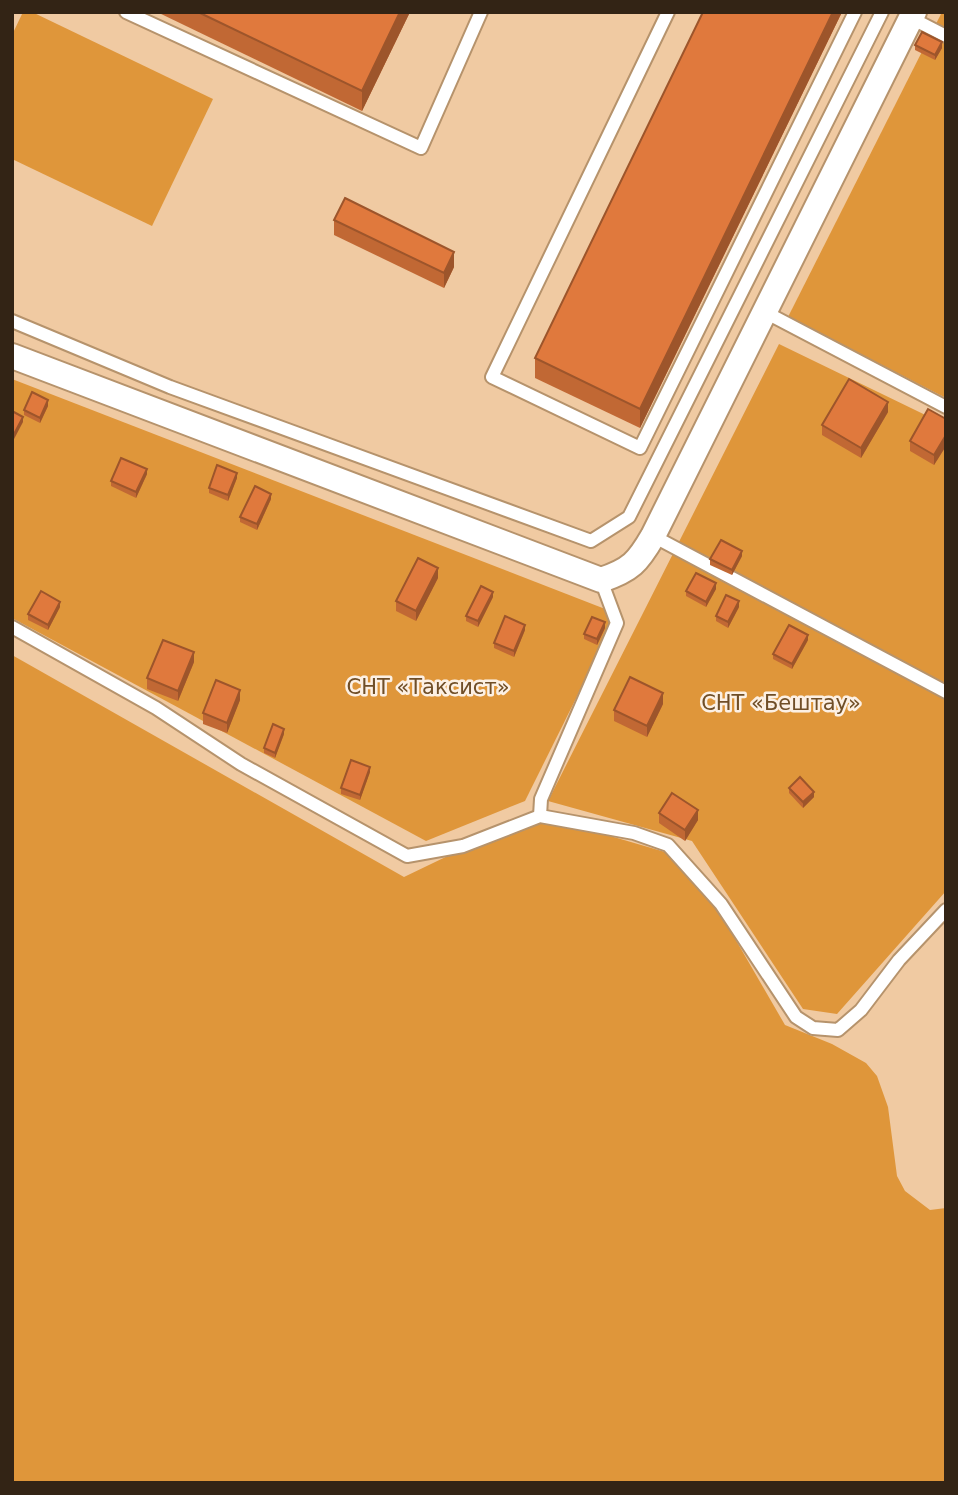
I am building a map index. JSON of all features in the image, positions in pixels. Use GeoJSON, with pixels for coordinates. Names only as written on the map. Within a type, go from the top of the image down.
{"type":"FeatureCollection","features":[{"type":"Feature","properties":{"kind":"street"},"geometry":{"type":"LineString","coordinates":[[12,356],[601,580],[620,574],[639,561],[653,536],[912,15]]}},
{"type":"Feature","properties":{"kind":"lane"},"geometry":{"type":"LineString","coordinates":[[126,12],[421,148],[481,12]]}},
{"type":"Feature","properties":{"kind":"lane"},"geometry":{"type":"LineString","coordinates":[[668,12],[492,377],[640,448],[855,12]]}},
{"type":"Feature","properties":{"kind":"lane"},"geometry":{"type":"LineString","coordinates":[[12,321],[170,387],[590,541],[629,517],[882,12]]}},
{"type":"Feature","properties":{"kind":"lane"},"geometry":{"type":"LineString","coordinates":[[912,15],[946,36]]}},
{"type":"Feature","properties":{"kind":"lane"},"geometry":{"type":"LineString","coordinates":[[763,311],[946,407]]}},
{"type":"Feature","properties":{"kind":"lane"},"geometry":{"type":"LineString","coordinates":[[653,536],[946,692]]}},
{"type":"Feature","properties":{"kind":"lane"},"geometry":{"type":"LineString","coordinates":[[540,816],[541,799],[617,623],[601,580]]}},
{"type":"Feature","properties":{"kind":"lane"},"geometry":{"type":"LineString","coordinates":[[12,627],[156,708],[241,764],[407,856],[463,846],[540,816],[634,833],[668,845],[721,904],[796,1017],[813,1028],[838,1030],[861,1010],[900,960],[946,910]]}},
{"type":"Feature","properties":{"kind":"green space"},"geometry":{"type":"Polygon","coordinates":[[[23,12],[32,12],[213,99],[152,226],[12,159],[12,35],[23,12]]]}},
{"type":"Feature","properties":{"kind":"green space"},"geometry":{"type":"Polygon","coordinates":[[[942,12],[946,12],[946,398],[788,317],[942,12]]]}},
{"type":"Feature","properties":{"kind":"green space","name":"СНТ «Бештау»"},"geometry":{"type":"Polygon","coordinates":[[[779,344],[946,425],[946,891],[837,1014],[803,1009],[692,841],[548,801],[779,344]]]}},
{"type":"Feature","properties":{"kind":"green space","name":"СНТ «Таксист»"},"geometry":{"type":"Polygon","coordinates":[[[12,379],[618,614],[525,801],[426,841],[12,618],[12,379]]]}},
{"type":"Feature","properties":{"kind":"green space"},"geometry":{"type":"Polygon","coordinates":[[[12,655],[404,877],[535,814],[689,859],[785,1025],[832,1044],[866,1063],[877,1076],[888,1107],[897,1176],[905,1191],[930,1210],[946,1208],[946,1483],[12,1483],[12,655]]]}},
{"type":"Feature","properties":{"kind":"building"},"geometry":{"type":"Polygon","coordinates":[[[198,12],[400,12],[362,91],[198,12]]]}},
{"type":"Feature","properties":{"kind":"building"},"geometry":{"type":"Polygon","coordinates":[[[703,12],[833,12],[640,409],[535,358],[703,12]]]}},
{"type":"Feature","properties":{"kind":"building"},"geometry":{"type":"Polygon","coordinates":[[[922,32],[942,42],[935,55],[915,45],[922,32]]]}},
{"type":"Feature","properties":{"kind":"building"},"geometry":{"type":"Polygon","coordinates":[[[345,198],[454,252],[444,273],[334,220],[345,198]]]}},
{"type":"Feature","properties":{"kind":"building"},"geometry":{"type":"Polygon","coordinates":[[[849,379],[888,402],[861,448],[822,425],[849,379]]]}},
{"type":"Feature","properties":{"kind":"building"},"geometry":{"type":"Polygon","coordinates":[[[32,392],[48,400],[40,418],[24,410],[32,392]]]}},
{"type":"Feature","properties":{"kind":"building"},"geometry":{"type":"Polygon","coordinates":[[[928,409],[946,419],[946,435],[934,455],[910,441],[928,409]]]}},
{"type":"Feature","properties":{"kind":"building"},"geometry":{"type":"Polygon","coordinates":[[[12,411],[23,417],[13,436],[12,436],[12,411]]]}},
{"type":"Feature","properties":{"kind":"building"},"geometry":{"type":"Polygon","coordinates":[[[121,458],[147,469],[136,492],[111,481],[121,458]]]}},
{"type":"Feature","properties":{"kind":"building"},"geometry":{"type":"Polygon","coordinates":[[[217,465],[237,473],[228,495],[209,488],[217,465]]]}},
{"type":"Feature","properties":{"kind":"building"},"geometry":{"type":"Polygon","coordinates":[[[255,486],[271,494],[257,524],[240,517],[255,486]]]}},
{"type":"Feature","properties":{"kind":"building"},"geometry":{"type":"Polygon","coordinates":[[[721,540],[742,551],[732,570],[710,559],[721,540]]]}},
{"type":"Feature","properties":{"kind":"building"},"geometry":{"type":"Polygon","coordinates":[[[418,558],[438,568],[416,611],[396,601],[418,558]]]}},
{"type":"Feature","properties":{"kind":"building"},"geometry":{"type":"Polygon","coordinates":[[[696,573],[716,583],[706,602],[686,591],[696,573]]]}},
{"type":"Feature","properties":{"kind":"building"},"geometry":{"type":"Polygon","coordinates":[[[481,586],[493,592],[478,621],[466,616],[481,586]]]}},
{"type":"Feature","properties":{"kind":"building"},"geometry":{"type":"Polygon","coordinates":[[[41,591],[60,602],[48,625],[28,614],[41,591]]]}},
{"type":"Feature","properties":{"kind":"building"},"geometry":{"type":"Polygon","coordinates":[[[726,595],[739,601],[728,622],[716,616],[726,595]]]}},
{"type":"Feature","properties":{"kind":"building"},"geometry":{"type":"Polygon","coordinates":[[[505,616],[525,625],[514,651],[494,643],[505,616]]]}},
{"type":"Feature","properties":{"kind":"building"},"geometry":{"type":"Polygon","coordinates":[[[592,617],[605,622],[597,639],[584,634],[592,617]]]}},
{"type":"Feature","properties":{"kind":"building"},"geometry":{"type":"Polygon","coordinates":[[[789,625],[808,635],[792,664],[773,654],[789,625]]]}},
{"type":"Feature","properties":{"kind":"building"},"geometry":{"type":"Polygon","coordinates":[[[163,640],[194,652],[178,691],[147,678],[163,640]]]}},
{"type":"Feature","properties":{"kind":"building"},"geometry":{"type":"Polygon","coordinates":[[[630,677],[663,693],[647,726],[614,710],[630,677]]]}},
{"type":"Feature","properties":{"kind":"building"},"geometry":{"type":"Polygon","coordinates":[[[216,680],[240,690],[227,723],[203,713],[216,680]]]}},
{"type":"Feature","properties":{"kind":"building"},"geometry":{"type":"Polygon","coordinates":[[[273,724],[284,729],[275,753],[264,748],[273,724]]]}},
{"type":"Feature","properties":{"kind":"building"},"geometry":{"type":"Polygon","coordinates":[[[351,760],[370,767],[360,795],[341,788],[351,760]]]}},
{"type":"Feature","properties":{"kind":"building"},"geometry":{"type":"Polygon","coordinates":[[[800,777],[814,792],[803,802],[789,788],[800,777]]]}},
{"type":"Feature","properties":{"kind":"building"},"geometry":{"type":"Polygon","coordinates":[[[672,793],[698,810],[685,830],[659,813],[672,793]]]}}]}
